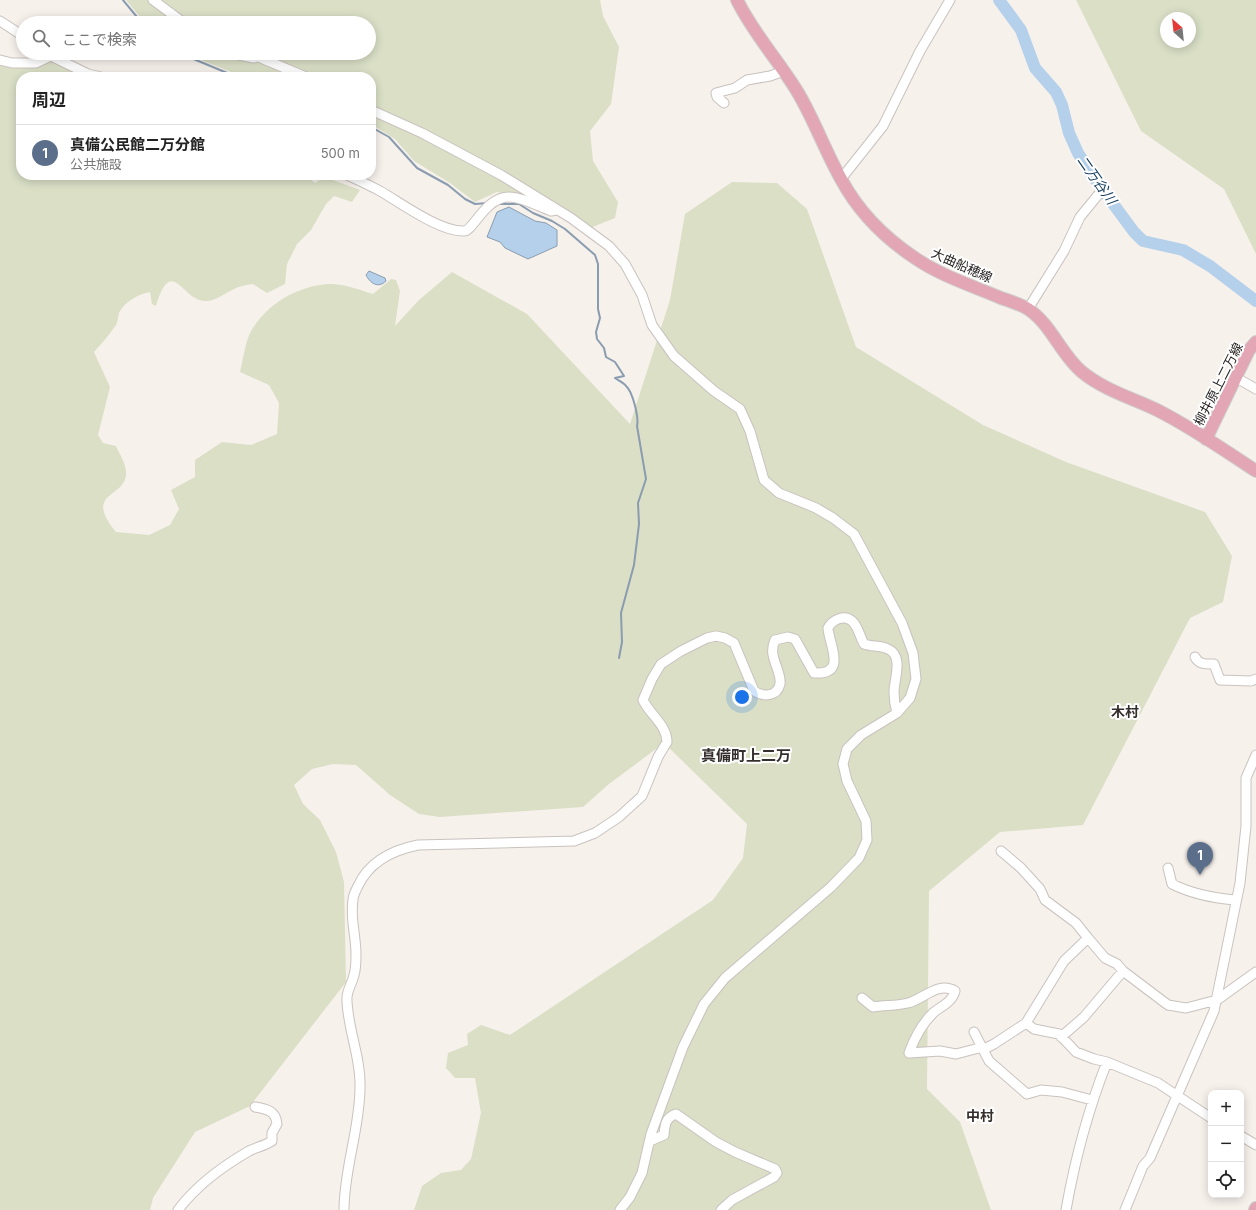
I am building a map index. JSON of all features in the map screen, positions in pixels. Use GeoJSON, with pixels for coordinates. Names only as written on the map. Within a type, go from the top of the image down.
{"type":"FeatureCollection","features":[{"type":"Feature","properties":{"kind":"main road","name":"大曲船穂線"},"geometry":{"type":"LineString","coordinates":[[737,0],[754,29],[784,70],[803,101],[841,179],[866,215],[881,232],[916,259],[946,274],[1028,309],[1055,337],[1068,358],[1082,372],[1100,384],[1158,411],[1256,471]]}},
{"type":"Feature","properties":{"kind":"main road","name":"柳井原上二万線"},"geometry":{"type":"LineString","coordinates":[[1206,439],[1235,377],[1249,350],[1256,342]]}},
{"type":"Feature","properties":{"kind":"street"},"geometry":{"type":"LineString","coordinates":[[153,0],[175,16]]}},
{"type":"Feature","properties":{"kind":"street"},"geometry":{"type":"LineString","coordinates":[[841,179],[883,126],[920,52],[950,0]]}},
{"type":"Feature","properties":{"kind":"street"},"geometry":{"type":"LineString","coordinates":[[0,21],[16,31]]}},
{"type":"Feature","properties":{"kind":"street"},"geometry":{"type":"LineString","coordinates":[[0,60],[12,63],[36,63],[41,60]]}},
{"type":"Feature","properties":{"kind":"street"},"geometry":{"type":"LineString","coordinates":[[62,60],[84,72]]}},
{"type":"Feature","properties":{"kind":"street"},"geometry":{"type":"LineString","coordinates":[[266,60],[294,72]]}},
{"type":"Feature","properties":{"kind":"street"},"geometry":{"type":"LineString","coordinates":[[724,103],[717,97],[716,93],[735,88],[747,80],[770,76],[784,70]]}},
{"type":"Feature","properties":{"kind":"street"},"geometry":{"type":"LineString","coordinates":[[376,112],[429,136],[501,175],[558,209],[610,246],[625,264],[642,295],[652,325],[674,356],[714,391],[740,409],[750,431],[764,480],[779,493],[816,508],[833,518],[854,534],[902,623],[913,653],[916,679],[910,698],[897,714],[861,735],[847,749],[843,764],[847,781],[866,821],[867,840],[858,858],[831,887],[716,988],[704,1004],[683,1047],[662,1103],[642,1173],[630,1197],[620,1210]]}},
{"type":"Feature","properties":{"kind":"street"},"geometry":{"type":"LineString","coordinates":[[357,180],[378,190],[426,218],[458,230],[467,231],[470,229],[481,212],[499,199],[508,197],[551,211],[558,209]]}},
{"type":"Feature","properties":{"kind":"street"},"geometry":{"type":"LineString","coordinates":[[1028,309],[1064,251],[1080,217],[1098,195]]}},
{"type":"Feature","properties":{"kind":"street"},"geometry":{"type":"LineString","coordinates":[[1235,377],[1256,389]]}},
{"type":"Feature","properties":{"kind":"street"},"geometry":{"type":"LineString","coordinates":[[344,1210],[344,1187],[360,1092],[361,1073],[348,1013],[347,999],[347,990],[354,976],[356,953],[353,898],[362,877],[370,866],[404,848],[418,845],[574,841],[595,833],[619,817],[642,796],[658,757],[667,742],[665,729],[647,709],[643,700],[646,691],[661,664],[707,638],[716,636],[725,638],[734,643],[754,690],[760,695],[768,695],[776,691],[780,683],[772,647],[775,640],[788,637],[795,639],[814,673],[820,673],[829,670],[833,665],[834,651],[828,634],[828,628],[831,622],[839,618],[852,621],[864,644],[871,647],[890,649],[895,654],[897,660],[894,692],[897,714]]}},
{"type":"Feature","properties":{"kind":"street"},"geometry":{"type":"LineString","coordinates":[[1195,657],[1197,661],[1202,664],[1214,664],[1220,680],[1251,681],[1256,679]]}},
{"type":"Feature","properties":{"kind":"street"},"geometry":{"type":"LineString","coordinates":[[1124,1210],[1143,1166],[1150,1158],[1214,1010],[1235,900],[1240,883],[1246,826],[1246,778],[1255,761]]}},
{"type":"Feature","properties":{"kind":"street"},"geometry":{"type":"LineString","coordinates":[[1001,851],[1021,868],[1040,889],[1045,900],[1076,923],[1105,958],[1116,964],[1123,971],[1168,1004],[1186,1008],[1216,1000],[1256,972]]}},
{"type":"Feature","properties":{"kind":"street"},"geometry":{"type":"LineString","coordinates":[[1168,868],[1172,884],[1186,891],[1202,896],[1235,900]]}},
{"type":"Feature","properties":{"kind":"street"},"geometry":{"type":"LineString","coordinates":[[862,998],[873,1007],[892,1006],[910,1003],[940,988],[949,988],[955,991],[953,997],[934,1013],[914,1041],[909,1053],[940,1051],[956,1054],[965,1050],[982,1049],[994,1044],[1026,1023],[1064,961],[1088,938]]}},
{"type":"Feature","properties":{"kind":"street"},"geometry":{"type":"LineString","coordinates":[[1061,1037],[1084,1017],[1123,971]]}},
{"type":"Feature","properties":{"kind":"street"},"geometry":{"type":"LineString","coordinates":[[1026,1023],[1034,1029],[1059,1034],[1076,1052],[1140,1075],[1178,1095],[1208,1116]]}},
{"type":"Feature","properties":{"kind":"street"},"geometry":{"type":"LineString","coordinates":[[974,1032],[989,1061],[1027,1094],[1041,1090],[1062,1092],[1092,1100]]}},
{"type":"Feature","properties":{"kind":"street"},"geometry":{"type":"LineString","coordinates":[[1066,1210],[1073,1170],[1092,1100],[1106,1062]]}},
{"type":"Feature","properties":{"kind":"street"},"geometry":{"type":"LineString","coordinates":[[178,1210],[197,1189],[230,1162],[252,1149],[265,1146],[272,1141],[272,1133],[277,1124],[274,1114],[270,1110],[255,1106]]}},
{"type":"Feature","properties":{"kind":"street"},"geometry":{"type":"LineString","coordinates":[[650,1141],[664,1135],[665,1122],[670,1116],[676,1114],[716,1142],[775,1169],[777,1173],[774,1177],[732,1200],[720,1210]]}},
{"type":"Feature","properties":{"kind":"street"},"geometry":{"type":"LineString","coordinates":[[1244,1138],[1256,1145]]}},
{"type":"Feature","properties":{"kind":"green space"},"geometry":{"type":"Polygon","coordinates":[[[126,0],[600,0],[603,16],[619,47],[611,104],[590,131],[593,161],[618,202],[615,218],[590,228],[545,203],[497,192],[475,202],[450,183],[414,161],[395,139],[376,127],[376,72],[231,72],[201,60],[376,60],[376,16],[139,16],[126,0]]]}},
{"type":"Feature","properties":{"kind":"green space"},"geometry":{"type":"Polygon","coordinates":[[[1076,0],[1256,0],[1256,254],[1224,189],[1141,131],[1076,0]]]}},
{"type":"Feature","properties":{"kind":"green space"},"geometry":{"type":"Polygon","coordinates":[[[49,60],[59,60],[84,67],[89,72],[16,72],[16,180],[311,180],[315,183],[320,180],[333,180],[360,190],[352,202],[334,196],[326,204],[311,230],[297,244],[287,264],[285,284],[267,293],[253,284],[245,285],[210,301],[206,301],[190,295],[173,281],[167,283],[156,306],[152,304],[150,292],[132,299],[121,309],[116,325],[94,352],[110,387],[98,435],[103,443],[116,446],[123,460],[126,471],[124,482],[104,502],[103,509],[107,519],[116,532],[149,535],[170,525],[179,509],[171,490],[195,477],[195,460],[222,442],[251,445],[277,434],[279,403],[269,385],[240,372],[247,342],[250,333],[257,323],[274,305],[295,292],[319,285],[341,285],[373,294],[391,279],[396,280],[400,291],[395,326],[419,300],[452,272],[527,314],[630,424],[670,300],[685,214],[732,182],[777,183],[807,209],[856,347],[983,425],[1066,462],[1205,512],[1232,556],[1223,602],[1190,618],[1083,825],[1000,832],[929,891],[927,1089],[960,1122],[991,1210],[414,1210],[422,1186],[441,1173],[461,1170],[471,1159],[481,1113],[475,1078],[455,1078],[446,1068],[448,1053],[468,1045],[467,1034],[481,1025],[510,1035],[713,900],[743,858],[747,824],[664,743],[609,784],[583,807],[440,817],[419,814],[390,795],[356,765],[333,764],[312,769],[294,785],[303,804],[320,820],[336,852],[344,882],[346,982],[250,1106],[195,1132],[153,1198],[150,1210],[0,1210],[0,62],[39,67],[49,60]]]}},
{"type":"Feature","properties":{"kind":"water"},"geometry":{"type":"Polygon","coordinates":[[[509,207],[535,221],[546,223],[557,230],[557,246],[528,259],[505,248],[500,242],[487,237],[497,212],[509,207]]]}},
{"type":"Feature","properties":{"kind":"water"},"geometry":{"type":"Polygon","coordinates":[[[369,271],[385,278],[386,281],[380,285],[372,283],[366,275],[369,271]]]}},
{"type":"Feature","properties":{"kind":"waterway"},"geometry":{"type":"LineString","coordinates":[[123,0],[136,16]]}},
{"type":"Feature","properties":{"kind":"waterway","name":"二万谷川"},"geometry":{"type":"LineString","coordinates":[[999,0],[1021,30],[1035,68],[1056,92],[1062,105],[1069,133],[1078,153],[1097,182],[1134,232],[1143,241],[1183,250],[1210,266],[1256,301]]}},
{"type":"Feature","properties":{"kind":"waterway"},"geometry":{"type":"LineString","coordinates":[[196,60],[225,72]]}},
{"type":"Feature","properties":{"kind":"waterway"},"geometry":{"type":"LineString","coordinates":[[376,130],[389,137],[417,168],[448,185],[465,199],[475,204],[488,203]]}},
{"type":"Feature","properties":{"kind":"waterway"},"geometry":{"type":"LineString","coordinates":[[498,204],[519,204],[533,213],[552,221],[565,229],[595,255],[598,264],[598,309],[600,318],[596,332],[597,339],[604,348],[606,357],[615,362],[624,376],[615,378],[629,389],[633,399],[646,479],[638,503],[639,524],[634,565],[621,613],[622,642],[619,658]]}},
{"type":"Feature","properties":{"kind":"place","name":"真備公民館二万分館"},"geometry":{"type":"Point","coordinates":[1200,875]}},
{"type":"Feature","properties":{"kind":"district","name":"木村"},"geometry":{"type":"Point","coordinates":[1125,712]}},
{"type":"Feature","properties":{"kind":"district","name":"真備町上二万"},"geometry":{"type":"Point","coordinates":[746,756]}},
{"type":"Feature","properties":{"kind":"district","name":"中村"},"geometry":{"type":"Point","coordinates":[980,1116]}}]}
